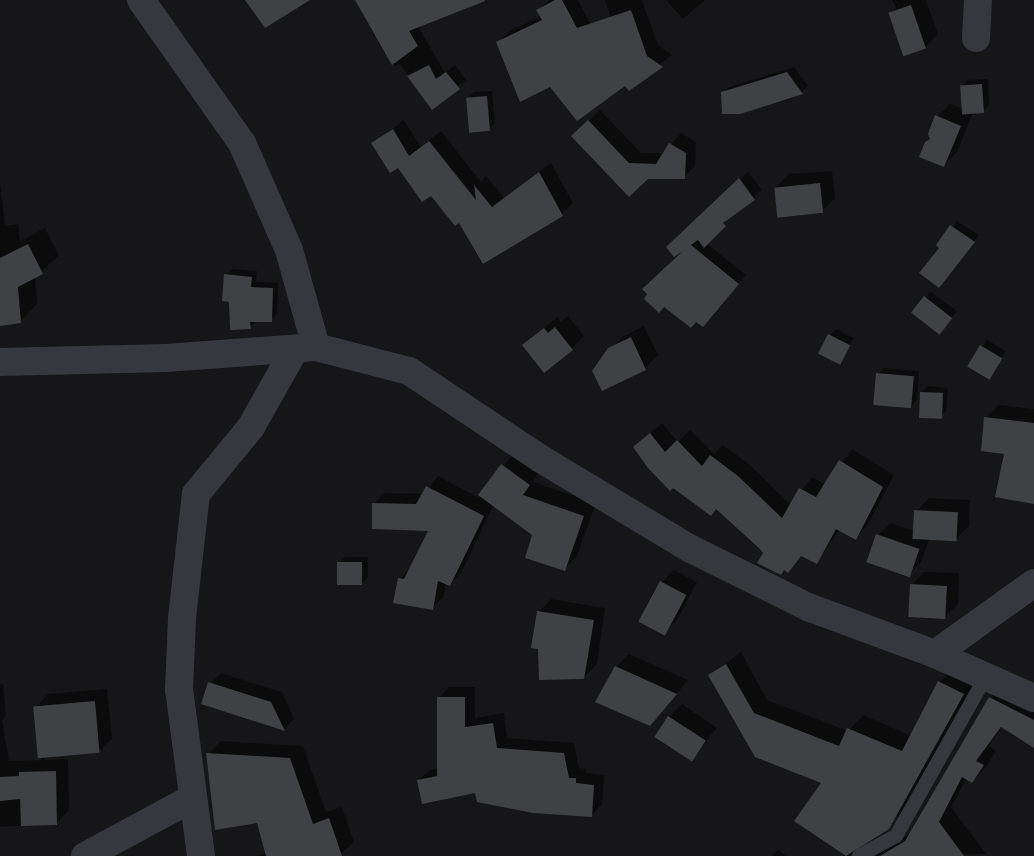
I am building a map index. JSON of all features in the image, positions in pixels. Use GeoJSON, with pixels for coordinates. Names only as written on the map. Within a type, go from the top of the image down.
{"type":"FeatureCollection","features":[{"type":"Feature","properties":{"kind":"street"},"geometry":{"type":"LineString","coordinates":[[141,0],[242,143],[289,250],[305,348],[251,427],[196,494],[182,618],[179,690],[191,799],[201,856]]}},
{"type":"Feature","properties":{"kind":"street"},"geometry":{"type":"LineString","coordinates":[[976,38],[978,0]]}},
{"type":"Feature","properties":{"kind":"street"},"geometry":{"type":"LineString","coordinates":[[0,362],[166,358],[305,348],[409,371],[541,459],[691,549],[808,607],[935,654],[1034,698]]}},
{"type":"Feature","properties":{"kind":"street"},"geometry":{"type":"LineString","coordinates":[[935,654],[1034,583]]}},
{"type":"Feature","properties":{"kind":"street"},"geometry":{"type":"LineString","coordinates":[[85,856],[191,799]]}},
{"type":"Feature","properties":{"kind":"lane"},"geometry":{"type":"LineString","coordinates":[[859,856],[896,836],[986,676]]}},
{"type":"Feature","properties":{"kind":"building"},"geometry":{"type":"Polygon","coordinates":[[[245,0],[310,0],[265,28],[245,0]]]}},
{"type":"Feature","properties":{"kind":"building"},"geometry":{"type":"Polygon","coordinates":[[[355,0],[485,1],[409,31],[418,46],[392,65],[355,0]]]}},
{"type":"Feature","properties":{"kind":"building"},"geometry":{"type":"Polygon","coordinates":[[[555,0],[562,0],[577,28],[631,10],[647,56],[663,67],[629,91],[625,86],[577,121],[550,87],[520,102],[496,42],[542,20],[536,10],[555,0]]]}},
{"type":"Feature","properties":{"kind":"building"},"geometry":{"type":"Polygon","coordinates":[[[911,5],[926,48],[903,56],[888,13],[911,5]]]}},
{"type":"Feature","properties":{"kind":"building"},"geometry":{"type":"Polygon","coordinates":[[[429,65],[436,79],[446,72],[460,89],[432,110],[407,76],[429,65]]]}},
{"type":"Feature","properties":{"kind":"building"},"geometry":{"type":"Polygon","coordinates":[[[787,72],[803,94],[740,114],[722,114],[721,92],[787,72]]]}},
{"type":"Feature","properties":{"kind":"building"},"geometry":{"type":"Polygon","coordinates":[[[982,84],[984,113],[962,114],[960,86],[982,84]]]}},
{"type":"Feature","properties":{"kind":"building"},"geometry":{"type":"Polygon","coordinates":[[[487,96],[490,131],[469,133],[466,98],[487,96]]]}},
{"type":"Feature","properties":{"kind":"building"},"geometry":{"type":"Polygon","coordinates":[[[935,115],[961,126],[944,167],[919,157],[925,142],[930,139],[928,134],[935,115]]]}},
{"type":"Feature","properties":{"kind":"building"},"geometry":{"type":"Polygon","coordinates":[[[588,120],[629,163],[656,164],[669,143],[686,153],[685,179],[648,179],[629,197],[571,136],[588,120]]]}},
{"type":"Feature","properties":{"kind":"building"},"geometry":{"type":"Polygon","coordinates":[[[393,129],[409,156],[429,141],[476,200],[474,185],[492,207],[539,172],[563,216],[483,264],[459,223],[455,226],[431,196],[422,202],[398,168],[390,173],[371,143],[393,129]]]}},
{"type":"Feature","properties":{"kind":"building"},"geometry":{"type":"Polygon","coordinates":[[[739,178],[755,200],[723,223],[726,226],[704,248],[698,240],[691,245],[739,284],[703,327],[696,322],[691,328],[664,307],[659,313],[644,299],[647,294],[642,289],[683,251],[674,257],[666,247],[739,178]]]}},
{"type":"Feature","properties":{"kind":"building"},"geometry":{"type":"Polygon","coordinates":[[[820,183],[823,213],[777,218],[774,188],[820,183]]]}},
{"type":"Feature","properties":{"kind":"building"},"geometry":{"type":"Polygon","coordinates":[[[950,225],[975,242],[939,288],[919,273],[939,248],[936,245],[950,225]]]}},
{"type":"Feature","properties":{"kind":"building"},"geometry":{"type":"Polygon","coordinates":[[[28,244],[43,274],[18,287],[21,323],[0,326],[0,258],[28,244]]]}},
{"type":"Feature","properties":{"kind":"building"},"geometry":{"type":"Polygon","coordinates":[[[224,274],[252,277],[251,287],[273,288],[272,322],[250,322],[251,329],[230,330],[229,302],[222,301],[224,274]]]}},
{"type":"Feature","properties":{"kind":"building"},"geometry":{"type":"Polygon","coordinates":[[[924,296],[952,318],[939,335],[911,313],[924,296]]]}},
{"type":"Feature","properties":{"kind":"building"},"geometry":{"type":"Polygon","coordinates":[[[555,327],[573,350],[544,373],[522,345],[544,328],[548,333],[555,327]]]}},
{"type":"Feature","properties":{"kind":"building"},"geometry":{"type":"Polygon","coordinates":[[[828,334],[850,345],[840,365],[818,354],[828,334]]]}},
{"type":"Feature","properties":{"kind":"building"},"geometry":{"type":"Polygon","coordinates":[[[631,337],[646,370],[602,391],[592,371],[608,348],[631,337]]]}},
{"type":"Feature","properties":{"kind":"building"},"geometry":{"type":"Polygon","coordinates":[[[980,345],[1002,358],[989,380],[967,366],[980,345]]]}},
{"type":"Feature","properties":{"kind":"building"},"geometry":{"type":"Polygon","coordinates":[[[876,373],[914,376],[911,408],[873,405],[876,373]]]}},
{"type":"Feature","properties":{"kind":"building"},"geometry":{"type":"Polygon","coordinates":[[[920,392],[943,393],[942,419],[919,418],[920,392]]]}},
{"type":"Feature","properties":{"kind":"building"},"geometry":{"type":"Polygon","coordinates":[[[984,417],[1034,423],[1034,504],[995,497],[1004,454],[981,451],[984,417]]]}},
{"type":"Feature","properties":{"kind":"building"},"geometry":{"type":"Polygon","coordinates":[[[650,433],[665,452],[677,440],[702,466],[710,455],[738,476],[782,518],[799,488],[816,497],[839,460],[883,487],[856,540],[836,529],[817,564],[801,556],[788,573],[784,570],[781,575],[757,563],[763,553],[760,549],[716,509],[711,516],[673,488],[670,491],[648,468],[633,447],[650,433]]]}},
{"type":"Feature","properties":{"kind":"building"},"geometry":{"type":"Polygon","coordinates":[[[501,464],[530,485],[523,495],[584,516],[565,571],[525,558],[532,535],[478,495],[501,464]]]}},
{"type":"Feature","properties":{"kind":"building"},"geometry":{"type":"Polygon","coordinates":[[[426,486],[484,516],[450,586],[438,581],[433,610],[393,603],[398,578],[404,579],[428,531],[372,529],[372,503],[416,504],[426,486]]]}},
{"type":"Feature","properties":{"kind":"building"},"geometry":{"type":"Polygon","coordinates":[[[914,510],[958,512],[956,541],[912,539],[914,510]]]}},
{"type":"Feature","properties":{"kind":"building"},"geometry":{"type":"Polygon","coordinates":[[[876,534],[919,549],[910,577],[866,562],[876,534]]]}},
{"type":"Feature","properties":{"kind":"building"},"geometry":{"type":"Polygon","coordinates":[[[337,562],[362,562],[362,585],[337,585],[337,562]]]}},
{"type":"Feature","properties":{"kind":"building"},"geometry":{"type":"Polygon","coordinates":[[[660,581],[686,595],[665,636],[638,622],[660,581]]]}},
{"type":"Feature","properties":{"kind":"building"},"geometry":{"type":"Polygon","coordinates":[[[910,584],[947,586],[945,619],[908,617],[910,584]]]}},
{"type":"Feature","properties":{"kind":"building"},"geometry":{"type":"Polygon","coordinates":[[[537,611],[594,620],[584,679],[539,680],[538,649],[531,648],[537,611]]]}},
{"type":"Feature","properties":{"kind":"building"},"geometry":{"type":"Polygon","coordinates":[[[726,664],[754,713],[839,746],[847,728],[902,751],[938,681],[964,694],[889,829],[846,856],[794,821],[821,783],[755,757],[708,675],[726,664]]]}},
{"type":"Feature","properties":{"kind":"building"},"geometry":{"type":"Polygon","coordinates":[[[615,666],[677,694],[650,726],[595,702],[615,666]]]}},
{"type":"Feature","properties":{"kind":"building"},"geometry":{"type":"Polygon","coordinates":[[[208,682],[271,702],[285,731],[201,704],[208,682]]]}},
{"type":"Feature","properties":{"kind":"building"},"geometry":{"type":"Polygon","coordinates":[[[437,697],[465,697],[465,727],[493,723],[497,748],[564,753],[569,778],[576,778],[576,783],[594,785],[592,817],[533,813],[477,802],[475,793],[422,804],[417,780],[437,776],[437,697]]]}},
{"type":"Feature","properties":{"kind":"building"},"geometry":{"type":"Polygon","coordinates":[[[989,697],[1034,720],[1034,748],[1001,727],[976,761],[984,765],[972,783],[962,777],[939,822],[964,856],[880,856],[905,841],[989,697]]]}},
{"type":"Feature","properties":{"kind":"building"},"geometry":{"type":"Polygon","coordinates":[[[95,701],[100,753],[38,758],[33,706],[95,701]]]}},
{"type":"Feature","properties":{"kind":"building"},"geometry":{"type":"Polygon","coordinates":[[[668,716],[706,741],[692,761],[654,737],[668,716]]]}},
{"type":"Feature","properties":{"kind":"building"},"geometry":{"type":"Polygon","coordinates":[[[206,753],[290,758],[313,824],[329,818],[342,856],[266,856],[257,823],[215,830],[206,753]]]}},
{"type":"Feature","properties":{"kind":"building"},"geometry":{"type":"Polygon","coordinates":[[[56,771],[57,825],[21,826],[20,799],[0,801],[0,777],[19,776],[19,772],[56,771]]]}}]}
